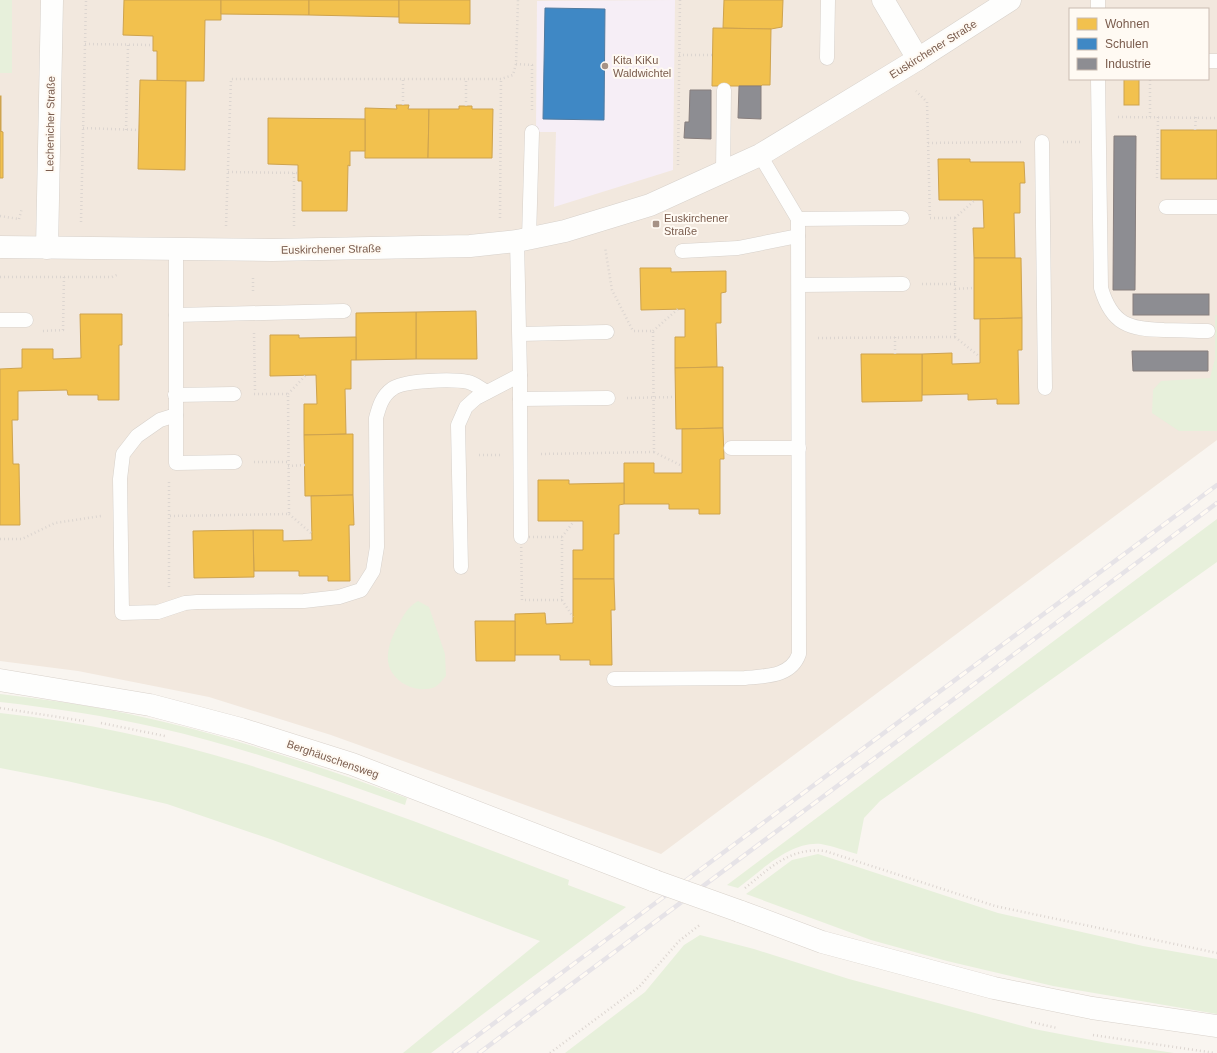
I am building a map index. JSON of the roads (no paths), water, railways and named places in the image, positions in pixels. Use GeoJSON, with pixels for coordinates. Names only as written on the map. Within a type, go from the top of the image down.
{"type":"FeatureCollection","features":[{"type":"Feature","properties":{"kind":"street","name":"Lechenicher Straße"},"geometry":{"type":"LineString","coordinates":[[47,248],[52,0]]}},
{"type":"Feature","properties":{"kind":"street"},"geometry":{"type":"LineString","coordinates":[[883,0],[918,59]]}},
{"type":"Feature","properties":{"kind":"street","name":"Euskirchener Straße"},"geometry":{"type":"LineString","coordinates":[[0,247],[272,250],[462,246],[515,241],[565,232],[612,218],[684,191],[760,155],[918,59],[1010,0]]}},
{"type":"Feature","properties":{"kind":"street","name":"Berghäuschensweg"},"geometry":{"type":"LineString","coordinates":[[0,680],[150,705],[241,729],[352,764],[655,881],[822,942],[994,988],[1092,1008],[1217,1026]]}},
{"type":"Feature","properties":{"kind":"lane"},"geometry":{"type":"LineString","coordinates":[[827,58],[828,0]]}},
{"type":"Feature","properties":{"kind":"lane"},"geometry":{"type":"LineString","coordinates":[[1098,80],[1101,288],[1106,304],[1119,320],[1135,328],[1208,331]]}},
{"type":"Feature","properties":{"kind":"lane"},"geometry":{"type":"LineString","coordinates":[[724,90],[724,172]]}},
{"type":"Feature","properties":{"kind":"lane"},"geometry":{"type":"LineString","coordinates":[[521,537],[520,334],[515,241],[532,132]]}},
{"type":"Feature","properties":{"kind":"lane"},"geometry":{"type":"LineString","coordinates":[[1042,142],[1045,388]]}},
{"type":"Feature","properties":{"kind":"lane"},"geometry":{"type":"LineString","coordinates":[[614,679],[766,676],[788,669],[796,661],[799,646],[798,219],[760,155]]}},
{"type":"Feature","properties":{"kind":"lane"},"geometry":{"type":"LineString","coordinates":[[1166,207],[1217,207]]}},
{"type":"Feature","properties":{"kind":"lane"},"geometry":{"type":"LineString","coordinates":[[798,219],[902,218]]}},
{"type":"Feature","properties":{"kind":"lane"},"geometry":{"type":"LineString","coordinates":[[682,251],[738,248],[798,236]]}},
{"type":"Feature","properties":{"kind":"lane"},"geometry":{"type":"LineString","coordinates":[[176,248],[176,463],[235,462]]}},
{"type":"Feature","properties":{"kind":"lane"},"geometry":{"type":"LineString","coordinates":[[799,284],[903,284]]}},
{"type":"Feature","properties":{"kind":"lane"},"geometry":{"type":"LineString","coordinates":[[176,315],[344,311]]}},
{"type":"Feature","properties":{"kind":"lane"},"geometry":{"type":"LineString","coordinates":[[0,320],[26,320]]}},
{"type":"Feature","properties":{"kind":"lane"},"geometry":{"type":"LineString","coordinates":[[520,334],[607,332]]}},
{"type":"Feature","properties":{"kind":"lane"},"geometry":{"type":"LineString","coordinates":[[461,567],[458,425],[466,407],[476,398],[520,375]]}},
{"type":"Feature","properties":{"kind":"lane"},"geometry":{"type":"LineString","coordinates":[[176,415],[160,420],[137,436],[123,454],[120,479],[122,613],[158,612],[169,610],[185,603],[304,601],[339,597],[361,590],[373,571],[378,547],[376,418],[379,404],[392,388],[401,384],[414,382],[469,382],[487,392]]}},
{"type":"Feature","properties":{"kind":"lane"},"geometry":{"type":"LineString","coordinates":[[175,394],[234,394]]}},
{"type":"Feature","properties":{"kind":"lane"},"geometry":{"type":"LineString","coordinates":[[520,399],[608,398]]}},
{"type":"Feature","properties":{"kind":"lane"},"geometry":{"type":"LineString","coordinates":[[731,448],[799,448]]}},
{"type":"Feature","properties":{"kind":"railway"},"geometry":{"type":"LineString","coordinates":[[454,1053],[1217,485]]}},
{"type":"Feature","properties":{"kind":"railway"},"geometry":{"type":"LineString","coordinates":[[479,1053],[1217,503]]}},
{"type":"Feature","properties":{"kind":"place","name":"Kita KiKu Waldwichtel"},"geometry":{"type":"Point","coordinates":[605,66]}},
{"type":"Feature","properties":{"kind":"place","name":"Euskirchener Straße"},"geometry":{"type":"Point","coordinates":[656,224]}}]}
